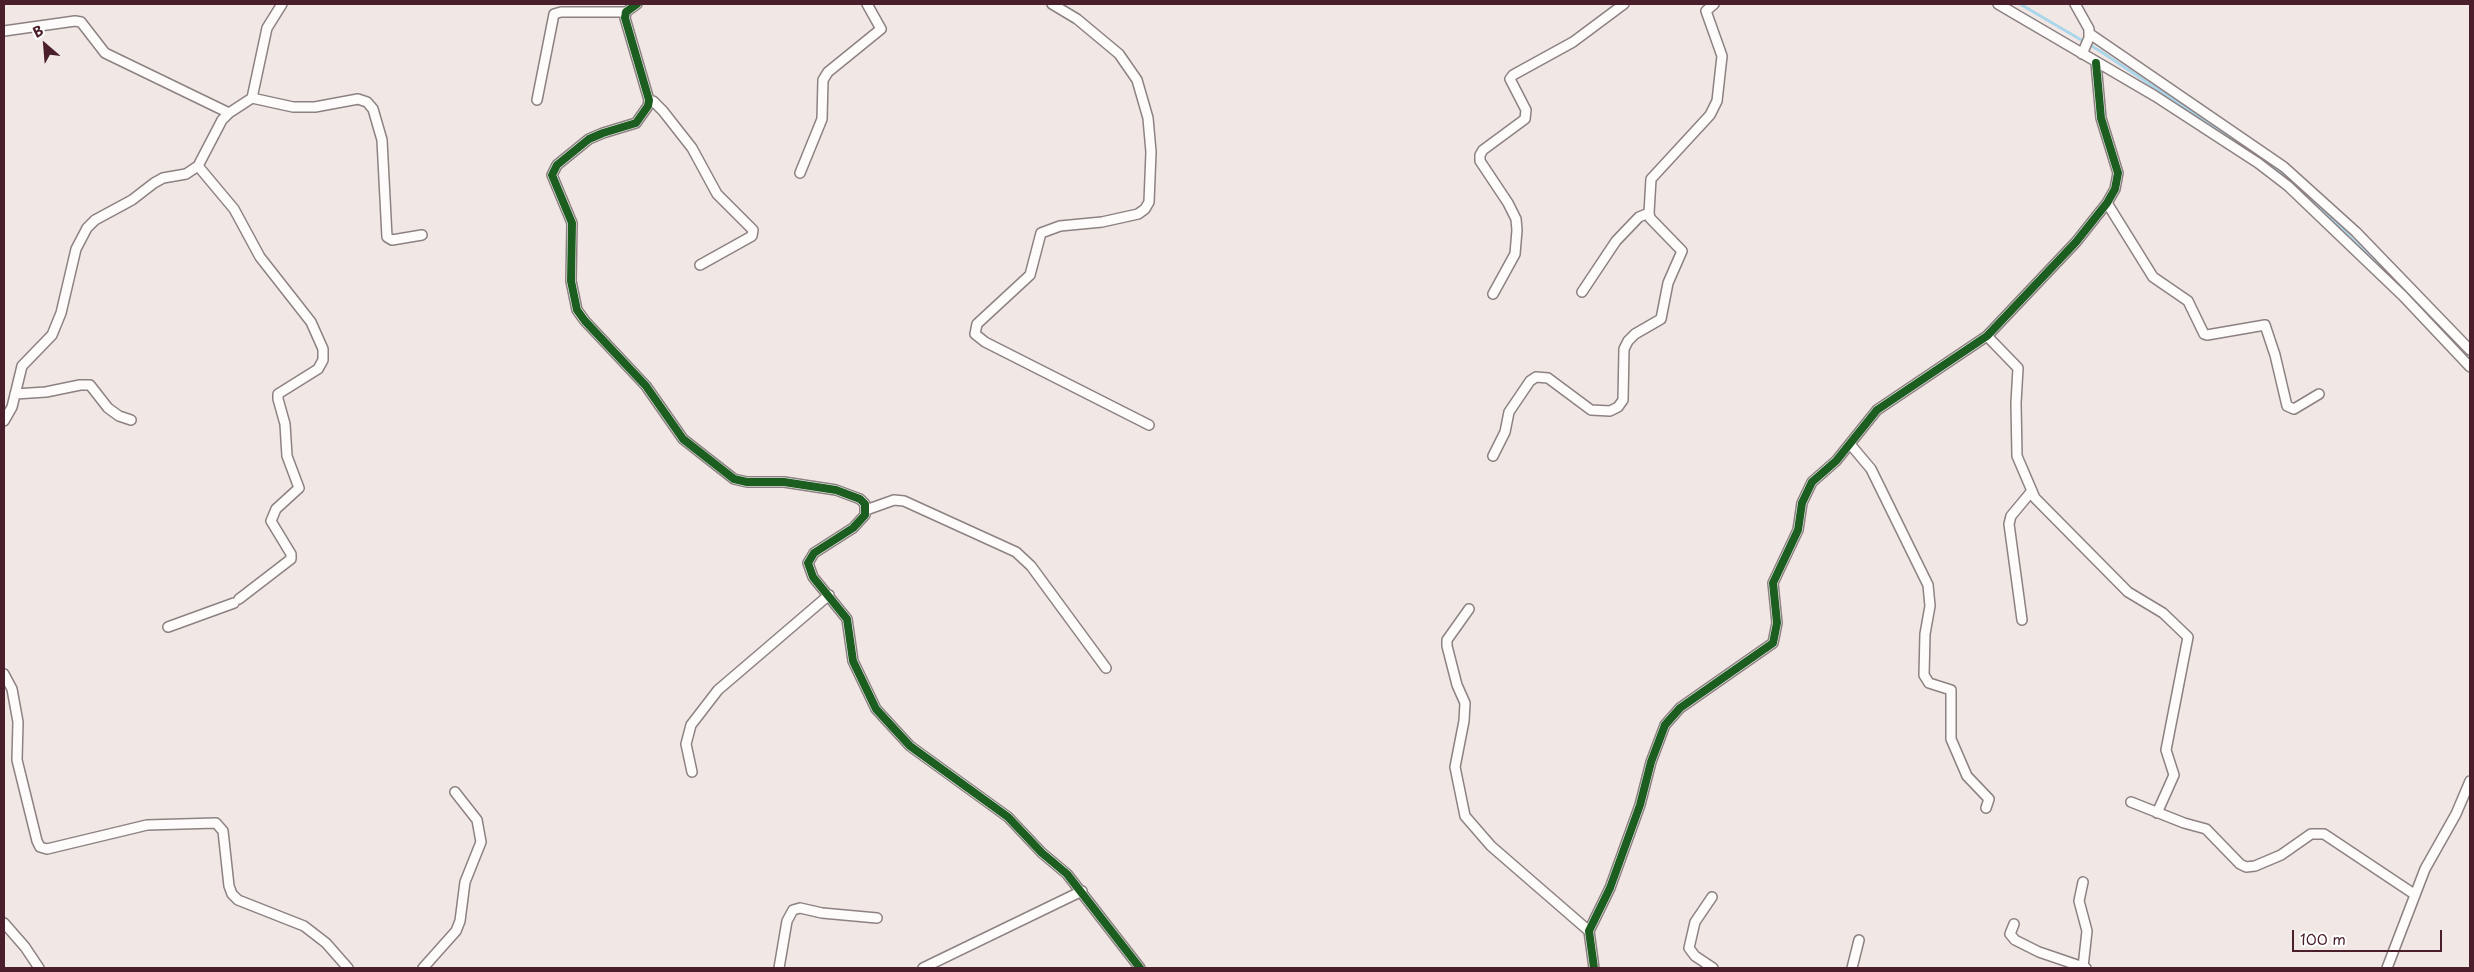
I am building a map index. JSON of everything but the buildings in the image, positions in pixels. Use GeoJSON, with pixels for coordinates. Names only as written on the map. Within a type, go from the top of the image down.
{"type":"FeatureCollection","features":[{"type":"Feature","properties":{"kind":"street"},"geometry":{"type":"LineString","coordinates":[[252,98],[267,28],[282,4]]}},
{"type":"Feature","properties":{"kind":"street"},"geometry":{"type":"LineString","coordinates":[[537,100],[554,14],[561,12],[626,12],[637,4]]}},
{"type":"Feature","properties":{"kind":"street"},"geometry":{"type":"LineString","coordinates":[[800,173],[822,119],[823,80],[828,72],[881,29],[867,4]]}},
{"type":"Feature","properties":{"kind":"street"},"geometry":{"type":"LineString","coordinates":[[1052,4],[1077,19],[1119,54],[1137,80],[1143,96],[1149,126],[1151,152],[1149,202],[1138,214],[1094,224],[1060,226],[1041,233],[1030,275],[977,324],[975,334],[984,342],[1149,425]]}},
{"type":"Feature","properties":{"kind":"street"},"geometry":{"type":"LineString","coordinates":[[1493,456],[1506,432],[1510,412],[1530,381],[1536,377],[1548,378],[1591,410],[1610,411],[1618,407],[1623,400],[1624,348],[1628,341],[1636,334],[1661,319],[1667,288],[1682,251],[1681,247],[1654,222],[1648,213],[1649,186],[1655,172],[1710,115],[1717,101],[1722,56],[1706,11],[1714,4]]}},
{"type":"Feature","properties":{"kind":"street"},"geometry":{"type":"LineString","coordinates":[[1998,4],[2083,52],[2096,63],[2155,96],[2258,163],[2288,186],[2403,296],[2470,366]]}},
{"type":"Feature","properties":{"kind":"street"},"geometry":{"type":"LineString","coordinates":[[2075,4],[2087,24],[2089,36],[2083,52]]}},
{"type":"Feature","properties":{"kind":"street"},"geometry":{"type":"LineString","coordinates":[[1493,294],[1515,254],[1516,219],[1508,203],[1480,161],[1480,155],[1483,150],[1525,119],[1526,110],[1510,79],[1513,75],[1573,42],[1619,5]]}},
{"type":"Feature","properties":{"kind":"street"},"geometry":{"type":"LineString","coordinates":[[626,12],[627,25],[648,100],[641,119],[636,123],[596,135],[553,170],[553,181],[572,222],[572,281],[577,310],[584,321],[646,386],[683,439],[734,479],[747,482],[784,482],[836,490],[860,499],[866,510],[865,515],[853,528],[809,558],[809,570],[847,619],[853,661],[884,720],[910,746],[1008,817],[1082,891],[1140,968]]}},
{"type":"Feature","properties":{"kind":"street"},"geometry":{"type":"LineString","coordinates":[[4,31],[75,20],[81,22],[105,53],[229,112]]}},
{"type":"Feature","properties":{"kind":"street"},"geometry":{"type":"LineString","coordinates":[[2089,36],[2284,167],[2356,232],[2470,350]]}},
{"type":"Feature","properties":{"kind":"street"},"geometry":{"type":"LineString","coordinates":[[1594,968],[1589,931],[1610,888],[1640,805],[1651,762],[1665,725],[1680,708],[1773,643],[1777,623],[1773,582],[1798,530],[1806,492],[1812,482],[1832,466],[1870,417],[1885,404],[1987,336],[2076,242],[2107,203],[2115,189],[2118,173],[2101,118],[2096,63]]}},
{"type":"Feature","properties":{"kind":"street"},"geometry":{"type":"LineString","coordinates":[[4,421],[12,407],[22,366],[52,335],[61,313],[76,248],[86,228],[95,220],[132,200],[163,178],[186,174],[198,166],[222,120],[229,112],[252,98],[293,107],[315,107],[358,99],[367,102],[373,109],[382,140],[387,237],[392,240],[422,235]]}},
{"type":"Feature","properties":{"kind":"street"},"geometry":{"type":"LineString","coordinates":[[648,100],[656,103],[692,148],[717,194],[754,233],[700,265]]}},
{"type":"Feature","properties":{"kind":"street"},"geometry":{"type":"LineString","coordinates":[[168,627],[236,601],[291,559],[291,554],[271,521],[276,509],[299,488],[287,456],[285,424],[278,394],[318,369],[323,360],[323,349],[311,322],[260,257],[234,209],[198,166]]}},
{"type":"Feature","properties":{"kind":"street"},"geometry":{"type":"LineString","coordinates":[[2107,203],[2153,277],[2188,301],[2204,334],[2265,324],[2278,363],[2287,406],[2294,409],[2319,394]]}},
{"type":"Feature","properties":{"kind":"street"},"geometry":{"type":"LineString","coordinates":[[1582,292],[1616,241],[1639,217],[1648,213]]}},
{"type":"Feature","properties":{"kind":"street"},"geometry":{"type":"LineString","coordinates":[[1987,336],[2018,368],[2016,402],[2017,456],[2031,492],[2128,592],[2163,614],[2188,637],[2166,750],[2174,775],[2157,813]]}},
{"type":"Feature","properties":{"kind":"street"},"geometry":{"type":"LineString","coordinates":[[15,394],[46,392],[80,385],[90,385],[108,408],[119,416],[130,420]]}},
{"type":"Feature","properties":{"kind":"street"},"geometry":{"type":"LineString","coordinates":[[1850,444],[1872,469],[1928,585],[1930,606],[1925,634],[1924,675],[1929,683],[1951,690],[1951,740],[1967,776],[1989,798],[1986,808]]}},
{"type":"Feature","properties":{"kind":"street"},"geometry":{"type":"LineString","coordinates":[[2022,620],[2009,524],[2010,516],[2031,492]]}},
{"type":"Feature","properties":{"kind":"street"},"geometry":{"type":"LineString","coordinates":[[866,510],[894,500],[904,501],[1016,552],[1031,566],[1106,668]]}},
{"type":"Feature","properties":{"kind":"street"},"geometry":{"type":"LineString","coordinates":[[692,772],[686,744],[691,725],[696,718],[718,690],[829,595]]}},
{"type":"Feature","properties":{"kind":"street"},"geometry":{"type":"LineString","coordinates":[[1469,609],[1447,640],[1457,685],[1465,703],[1464,721],[1454,767],[1465,816],[1491,846],[1589,931]]}},
{"type":"Feature","properties":{"kind":"street"},"geometry":{"type":"LineString","coordinates":[[4,674],[12,688],[18,722],[17,760],[37,842],[40,847],[46,848],[146,826],[216,823],[223,831],[229,886],[232,894],[238,900],[304,926],[338,955],[348,968]]}},
{"type":"Feature","properties":{"kind":"street"},"geometry":{"type":"LineString","coordinates":[[2388,968],[2414,894],[2429,860],[2456,814],[2470,781]]}},
{"type":"Feature","properties":{"kind":"street"},"geometry":{"type":"LineString","coordinates":[[423,968],[456,931],[460,921],[465,882],[481,842],[477,820],[455,792]]}},
{"type":"Feature","properties":{"kind":"street"},"geometry":{"type":"LineString","coordinates":[[2131,802],[2157,813],[2206,828],[2240,864],[2250,867],[2281,855],[2311,834],[2324,834],[2414,894]]}},
{"type":"Feature","properties":{"kind":"street"},"geometry":{"type":"LineString","coordinates":[[2014,924],[2010,934],[2015,940],[2064,962],[2084,968],[2087,931],[2079,895],[2083,882]]}},
{"type":"Feature","properties":{"kind":"street"},"geometry":{"type":"LineString","coordinates":[[923,968],[1082,891]]}},
{"type":"Feature","properties":{"kind":"street"},"geometry":{"type":"LineString","coordinates":[[1712,897],[1695,922],[1690,948],[1694,956],[1714,968]]}},
{"type":"Feature","properties":{"kind":"street"},"geometry":{"type":"LineString","coordinates":[[779,968],[787,921],[793,910],[800,908],[822,913],[877,918]]}},
{"type":"Feature","properties":{"kind":"street"},"geometry":{"type":"LineString","coordinates":[[4,923],[25,947],[38,968]]}},
{"type":"Feature","properties":{"kind":"street"},"geometry":{"type":"LineString","coordinates":[[1852,968],[1859,940]]}},
{"type":"Feature","properties":{"kind":"waterway"},"geometry":{"type":"LineString","coordinates":[[2020,4],[2100,51],[2269,163],[2304,191],[2395,282]]}},
{"type":"Feature","properties":{"kind":"waterway"},"geometry":{"type":"LineString","coordinates":[[2415,303],[2470,359]]}},
{"type":"Feature","properties":{"kind":"cycle path"},"geometry":{"type":"LineString","coordinates":[[637,4],[626,12],[625,18],[649,100],[648,106],[636,123],[589,139],[557,165],[552,175],[572,223],[571,281],[577,310],[646,386],[683,439],[734,479],[747,482],[784,482],[836,490],[860,499],[865,504],[865,515],[853,528],[814,553],[808,563],[813,577],[847,619],[853,661],[876,709],[910,746],[1008,817],[1042,853],[1067,874],[1140,968]]}},
{"type":"Feature","properties":{"kind":"cycle path"},"geometry":{"type":"LineString","coordinates":[[1594,968],[1589,931],[1610,888],[1640,805],[1651,762],[1665,725],[1680,708],[1773,643],[1777,623],[1773,583],[1798,530],[1802,503],[1812,482],[1836,461],[1877,410],[1987,336],[2076,242],[2107,203],[2115,189],[2118,173],[2101,118],[2096,63]]}}]}
